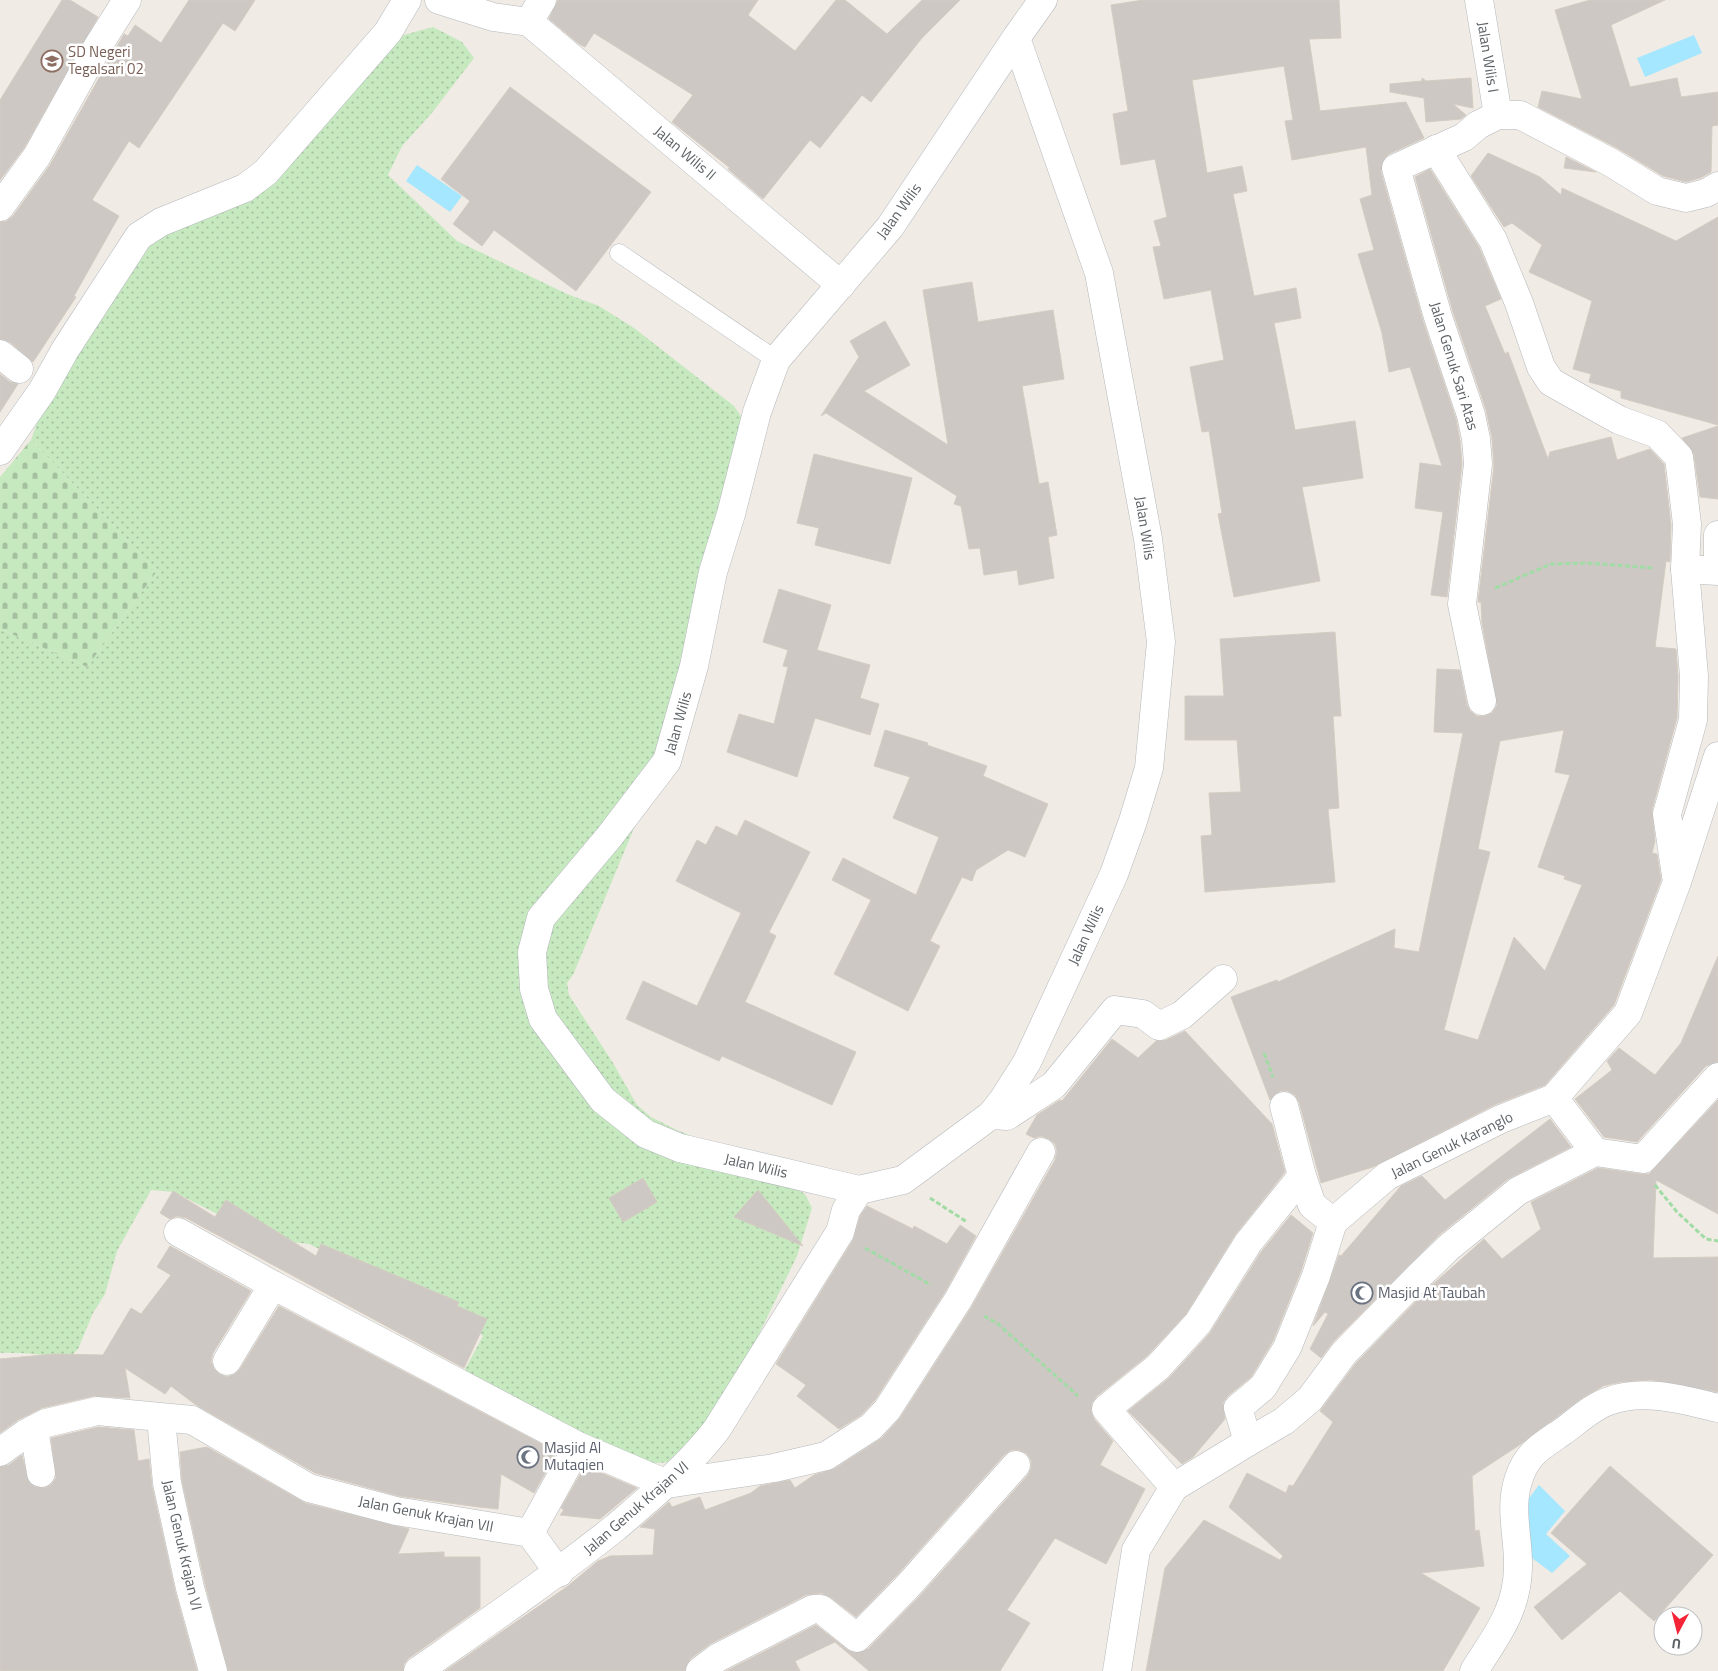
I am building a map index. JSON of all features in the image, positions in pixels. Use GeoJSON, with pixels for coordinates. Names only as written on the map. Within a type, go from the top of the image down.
{"type":"FeatureCollection","features":[{"type":"Feature","properties":{"kind":"street"},"geometry":{"type":"LineString","coordinates":[[0,207],[37,156],[98,46],[127,0]]}},
{"type":"Feature","properties":{"kind":"street"},"geometry":{"type":"LineString","coordinates":[[0,451],[42,391],[65,350],[139,236],[161,222],[245,188],[266,172],[388,32],[407,0]]}},
{"type":"Feature","properties":{"kind":"street","name":"Jalan Wilis II"},"geometry":{"type":"LineString","coordinates":[[439,0],[493,17],[536,11],[840,285]]}},
{"type":"Feature","properties":{"kind":"street","name":"Jalan Wilis"},"geometry":{"type":"LineString","coordinates":[[1016,38],[1100,273],[1148,539],[1161,642],[1149,768],[1114,874],[1027,1062],[991,1115],[903,1180],[859,1190],[680,1148],[646,1134],[603,1100],[543,1019],[534,989],[532,952],[541,918],[609,837],[667,761],[694,666],[713,572],[731,514],[757,412],[776,360],[890,227],[1016,38],[1043,0]]}},
{"type":"Feature","properties":{"kind":"street","name":"Jalan Wilis I"},"geometry":{"type":"LineString","coordinates":[[1479,0],[1498,115]]}},
{"type":"Feature","properties":{"kind":"street"},"geometry":{"type":"LineString","coordinates":[[1498,115],[1520,115],[1610,162],[1657,191],[1686,198],[1706,193],[1718,186]]}},
{"type":"Feature","properties":{"kind":"street","name":"Jalan Genuk Sari Atas"},"geometry":{"type":"LineString","coordinates":[[1482,701],[1462,604],[1478,464],[1476,439],[1471,415],[1438,317],[1395,170],[1399,164],[1464,137],[1478,125],[1498,115]]}},
{"type":"Feature","properties":{"kind":"street"},"geometry":{"type":"LineString","coordinates":[[1436,149],[1493,240],[1519,302],[1542,368],[1550,382],[1619,420],[1657,434],[1678,457],[1687,524],[1685,569],[1694,676],[1693,720],[1667,814],[1676,882]]}},
{"type":"Feature","properties":{"kind":"street"},"geometry":{"type":"LineString","coordinates":[[1718,534],[1716,540],[1718,565]]}},
{"type":"Feature","properties":{"kind":"street"},"geometry":{"type":"LineString","coordinates":[[1685,569],[1718,571]]}},
{"type":"Feature","properties":{"kind":"street"},"geometry":{"type":"LineString","coordinates":[[1595,1152],[1554,1098],[1628,1014],[1676,882],[1718,756]]}},
{"type":"Feature","properties":{"kind":"street"},"geometry":{"type":"LineString","coordinates":[[991,1115],[1007,1116],[1054,1085],[1115,1010],[1143,1014],[1160,1026],[1182,1015],[1223,979]]}},
{"type":"Feature","properties":{"kind":"street"},"geometry":{"type":"LineString","coordinates":[[1244,1429],[1284,1421],[1310,1400],[1344,1353],[1449,1247],[1518,1191],[1595,1152],[1642,1159],[1718,1077]]}},
{"type":"Feature","properties":{"kind":"street","name":"Jalan Genuk Karanglo"},"geometry":{"type":"LineString","coordinates":[[1332,1222],[1394,1172],[1501,1119],[1554,1098]]}},
{"type":"Feature","properties":{"kind":"street"},"geometry":{"type":"LineString","coordinates":[[1117,1671],[1136,1550],[1174,1487],[1244,1429],[1263,1387],[1287,1348],[1316,1276],[1332,1222],[1312,1205],[1302,1176],[1284,1106]]}},
{"type":"Feature","properties":{"kind":"street"},"geometry":{"type":"LineString","coordinates":[[178,1232],[273,1285],[578,1446],[667,1484],[774,1468],[826,1456],[858,1437],[887,1410],[958,1300],[1041,1152]]}},
{"type":"Feature","properties":{"kind":"street"},"geometry":{"type":"LineString","coordinates":[[1174,1487],[1106,1409],[1158,1367],[1198,1322],[1248,1243],[1302,1176]]}},
{"type":"Feature","properties":{"kind":"street","name":"Jalan Genuk Krajan VI"},"geometry":{"type":"LineString","coordinates":[[418,1671],[559,1573],[667,1484],[699,1452],[717,1429],[840,1232],[846,1210],[859,1190]]}},
{"type":"Feature","properties":{"kind":"street"},"geometry":{"type":"LineString","coordinates":[[226,1361],[273,1285]]}},
{"type":"Feature","properties":{"kind":"street"},"geometry":{"type":"LineString","coordinates":[[1474,1671],[1509,1616],[1518,1568],[1514,1500],[1518,1481],[1532,1451],[1608,1401],[1631,1396],[1652,1396],[1676,1398],[1718,1408]]}},
{"type":"Feature","properties":{"kind":"street","name":"Jalan Genuk Krajan VII"},"geometry":{"type":"LineString","coordinates":[[0,1452],[34,1429],[73,1416],[97,1411],[192,1420],[309,1488],[396,1511],[530,1533]]}},
{"type":"Feature","properties":{"kind":"street","name":"Jalan Genuk Krajan VI"},"geometry":{"type":"LineString","coordinates":[[161,1418],[167,1483],[190,1588],[213,1671]]}},
{"type":"Feature","properties":{"kind":"street"},"geometry":{"type":"LineString","coordinates":[[34,1429],[41,1473]]}},
{"type":"Feature","properties":{"kind":"street"},"geometry":{"type":"LineString","coordinates":[[559,1573],[530,1533],[578,1446]]}},
{"type":"Feature","properties":{"kind":"street"},"geometry":{"type":"LineString","coordinates":[[700,1671],[717,1658],[813,1609],[821,1609],[857,1638],[907,1587],[1016,1465]]}},
{"type":"Feature","properties":{"kind":"lane"},"geometry":{"type":"LineString","coordinates":[[619,253],[776,360]]}},
{"type":"Feature","properties":{"kind":"path"},"geometry":{"type":"LineString","coordinates":[[1462,604],[1513,579],[1551,564],[1587,563],[1685,569]]}},
{"type":"Feature","properties":{"kind":"path"},"geometry":{"type":"LineString","coordinates":[[1642,1159],[1657,1190],[1706,1240],[1718,1241]]}},
{"type":"Feature","properties":{"kind":"path"},"geometry":{"type":"LineString","coordinates":[[903,1180],[992,1238]]}},
{"type":"Feature","properties":{"kind":"path"},"geometry":{"type":"LineString","coordinates":[[840,1232],[997,1324],[1080,1397],[1106,1409]]}},
{"type":"Feature","properties":{"kind":"green space"},"geometry":{"type":"Polygon","coordinates":[[[433,27],[462,42],[474,58],[431,114],[402,146],[388,175],[457,241],[567,294],[599,306],[634,328],[734,406],[745,422],[649,792],[573,975],[567,983],[569,995],[613,1063],[637,1105],[651,1117],[712,1144],[774,1175],[805,1194],[812,1208],[797,1256],[754,1344],[715,1412],[676,1462],[653,1463],[610,1450],[462,1375],[483,1336],[471,1324],[309,1244],[291,1242],[241,1226],[174,1192],[151,1190],[117,1251],[105,1294],[93,1313],[78,1349],[70,1357],[0,1353],[0,629],[87,667],[157,571],[31,440],[39,417],[139,249],[194,219],[254,198],[269,187],[295,158],[389,39],[433,27]]]}},
{"type":"Feature","properties":{"kind":"green space"},"geometry":{"type":"Polygon","coordinates":[[[31,440],[157,571],[87,667],[0,629],[0,477],[31,440]]]}},
{"type":"Feature","properties":{"kind":"water"},"geometry":{"type":"Polygon","coordinates":[[[1694,35],[1702,53],[1645,77],[1637,58],[1694,35]]]}},
{"type":"Feature","properties":{"kind":"water"},"geometry":{"type":"Polygon","coordinates":[[[417,165],[462,196],[450,212],[406,181],[417,165]]]}},
{"type":"Feature","properties":{"kind":"water"},"geometry":{"type":"Polygon","coordinates":[[[1539,1485],[1565,1511],[1546,1534],[1570,1556],[1552,1573],[1532,1558],[1527,1501],[1539,1485]]]}},
{"type":"Feature","properties":{"kind":"building","name":"SD Negeri Tegalsari 02"},"geometry":{"type":"Polygon","coordinates":[[[62,0],[70,0],[98,17],[24,148],[0,180],[0,100],[62,0]]]}},
{"type":"Feature","properties":{"kind":"building"},"geometry":{"type":"Polygon","coordinates":[[[189,0],[255,0],[235,31],[223,23],[139,148],[129,141],[92,200],[119,216],[74,296],[76,297],[33,362],[10,342],[0,339],[0,222],[7,221],[13,216],[50,165],[124,34],[128,36],[135,25],[161,43],[189,0]]]}},
{"type":"Feature","properties":{"kind":"building"},"geometry":{"type":"Polygon","coordinates":[[[558,0],[758,0],[748,15],[795,51],[836,0],[845,0],[887,34],[922,0],[960,0],[922,38],[871,102],[862,95],[820,148],[810,140],[763,199],[728,169],[730,168],[672,122],[693,95],[594,33],[585,47],[579,44],[549,19],[558,0]]]}},
{"type":"Feature","properties":{"kind":"building"},"geometry":{"type":"Polygon","coordinates":[[[1143,0],[1339,0],[1341,38],[1309,39],[1320,111],[1406,102],[1424,138],[1389,154],[1384,159],[1381,172],[1423,321],[1456,419],[1460,441],[1462,464],[1447,597],[1431,595],[1443,512],[1415,508],[1420,463],[1442,466],[1410,367],[1389,372],[1382,333],[1358,254],[1374,250],[1360,199],[1372,195],[1366,147],[1292,160],[1285,121],[1293,120],[1284,66],[1192,80],[1207,173],[1242,166],[1247,191],[1233,194],[1254,296],[1296,288],[1301,318],[1274,323],[1295,430],[1355,421],[1363,478],[1302,487],[1320,581],[1234,597],[1218,514],[1222,513],[1209,431],[1202,432],[1190,367],[1224,360],[1211,290],[1164,299],[1153,247],[1161,246],[1154,221],[1167,217],[1155,159],[1121,165],[1113,114],[1128,111],[1111,5],[1143,0]]]}},
{"type":"Feature","properties":{"kind":"building"},"geometry":{"type":"Polygon","coordinates":[[[1590,0],[1665,0],[1611,25],[1630,87],[1677,78],[1681,97],[1718,92],[1718,125],[1712,126],[1711,172],[1686,182],[1663,176],[1617,148],[1538,107],[1542,91],[1582,99],[1555,10],[1590,0]]]}},
{"type":"Feature","properties":{"kind":"building"},"geometry":{"type":"Polygon","coordinates":[[[1422,78],[1426,81],[1471,78],[1473,108],[1453,104],[1466,115],[1461,119],[1426,122],[1424,98],[1390,92],[1390,84],[1422,81],[1422,78]]]}},
{"type":"Feature","properties":{"kind":"building"},"geometry":{"type":"Polygon","coordinates":[[[510,87],[651,192],[576,291],[494,230],[482,246],[453,224],[470,201],[441,179],[510,87]]]}},
{"type":"Feature","properties":{"kind":"building"},"geometry":{"type":"Polygon","coordinates":[[[1488,153],[1540,177],[1561,195],[1562,188],[1676,241],[1718,217],[1718,425],[1621,398],[1621,391],[1589,382],[1591,374],[1573,369],[1592,301],[1529,272],[1542,245],[1512,223],[1504,227],[1471,176],[1488,153]]]}},
{"type":"Feature","properties":{"kind":"building"},"geometry":{"type":"Polygon","coordinates":[[[1566,157],[1596,172],[1564,168],[1566,157]]]}},
{"type":"Feature","properties":{"kind":"building"},"geometry":{"type":"Polygon","coordinates":[[[1430,169],[1479,247],[1501,299],[1485,306],[1505,354],[1508,352],[1548,459],[1550,452],[1611,437],[1617,460],[1650,449],[1664,464],[1671,525],[1670,562],[1666,561],[1655,647],[1676,649],[1678,676],[1677,718],[1652,810],[1655,841],[1652,853],[1657,854],[1661,880],[1614,1005],[1545,1085],[1494,1105],[1373,1167],[1321,1183],[1299,1102],[1295,1095],[1288,1091],[1280,1091],[1270,1100],[1231,997],[1277,980],[1278,982],[1395,929],[1394,948],[1419,952],[1463,733],[1434,732],[1437,669],[1460,670],[1467,705],[1470,711],[1477,716],[1485,716],[1492,713],[1497,705],[1482,623],[1481,602],[1478,602],[1494,466],[1492,438],[1486,410],[1453,312],[1415,177],[1430,169]],[[1564,730],[1500,741],[1478,849],[1490,852],[1444,1030],[1478,1040],[1514,937],[1545,971],[1582,885],[1564,879],[1565,876],[1538,867],[1570,775],[1555,772],[1564,730]]]}},
{"type":"Feature","properties":{"kind":"building"},"geometry":{"type":"Polygon","coordinates":[[[972,282],[978,322],[1053,310],[1064,379],[1022,386],[1039,484],[1048,482],[1057,535],[1048,537],[1054,578],[1019,585],[1017,570],[984,575],[980,548],[969,549],[961,506],[954,504],[957,496],[826,413],[821,416],[859,357],[850,341],[885,321],[910,365],[864,391],[948,445],[923,290],[972,282]]]}},
{"type":"Feature","properties":{"kind":"building"},"geometry":{"type":"Polygon","coordinates":[[[0,374],[10,382],[18,384],[0,412],[0,374]]]}},
{"type":"Feature","properties":{"kind":"building"},"geometry":{"type":"Polygon","coordinates":[[[1718,426],[1718,499],[1700,497],[1694,455],[1682,438],[1718,426]]]}},
{"type":"Feature","properties":{"kind":"building"},"geometry":{"type":"Polygon","coordinates":[[[814,454],[912,478],[890,564],[815,545],[819,528],[797,523],[814,454]]]}},
{"type":"Feature","properties":{"kind":"building"},"geometry":{"type":"Polygon","coordinates":[[[779,589],[831,605],[817,650],[870,665],[860,698],[879,704],[870,735],[815,718],[797,777],[727,752],[739,714],[774,724],[788,667],[783,666],[788,650],[763,642],[779,589]]]}},
{"type":"Feature","properties":{"kind":"building"},"geometry":{"type":"Polygon","coordinates":[[[1335,632],[1341,716],[1333,716],[1339,808],[1328,809],[1335,882],[1205,892],[1201,836],[1212,835],[1209,793],[1241,792],[1237,740],[1185,740],[1185,696],[1224,696],[1220,639],[1335,632]]]}},
{"type":"Feature","properties":{"kind":"building"},"geometry":{"type":"Polygon","coordinates":[[[885,730],[928,743],[927,745],[987,766],[983,776],[1048,804],[1025,857],[1008,850],[976,870],[972,881],[962,877],[930,941],[940,946],[908,1011],[834,974],[871,900],[832,880],[843,858],[916,895],[939,837],[893,818],[910,777],[874,766],[885,730]]]}},
{"type":"Feature","properties":{"kind":"building"},"geometry":{"type":"Polygon","coordinates":[[[745,820],[810,852],[769,932],[776,936],[745,1002],[856,1052],[832,1105],[722,1056],[719,1061],[626,1019],[643,981],[697,1006],[741,913],[676,881],[697,840],[706,845],[716,826],[737,836],[745,820]]]}},
{"type":"Feature","properties":{"kind":"building"},"geometry":{"type":"Polygon","coordinates":[[[1718,956],[1718,1062],[1706,1066],[1637,1142],[1604,1137],[1575,1099],[1612,1070],[1607,1061],[1619,1048],[1655,1075],[1681,1043],[1718,956]]]}},
{"type":"Feature","properties":{"kind":"building"},"geometry":{"type":"Polygon","coordinates":[[[1185,1031],[1272,1124],[1285,1172],[1235,1235],[1186,1314],[1147,1356],[1096,1397],[1092,1403],[1091,1411],[1094,1419],[1113,1441],[1100,1465],[1145,1489],[1106,1564],[1055,1538],[1007,1610],[1030,1623],[1000,1671],[869,1671],[835,1642],[795,1661],[800,1671],[726,1671],[816,1625],[848,1650],[855,1653],[868,1649],[919,1597],[1028,1475],[1031,1468],[1031,1460],[1026,1453],[1019,1450],[1011,1450],[1004,1455],[896,1576],[856,1617],[830,1597],[821,1593],[806,1595],[710,1644],[690,1659],[685,1671],[445,1671],[568,1586],[598,1561],[610,1556],[653,1555],[655,1529],[640,1527],[669,1502],[672,1507],[700,1497],[705,1510],[751,1493],[760,1486],[790,1480],[795,1488],[814,1475],[834,1469],[882,1438],[900,1418],[971,1308],[1055,1160],[1057,1151],[1055,1144],[1041,1136],[1034,1138],[1026,1134],[1037,1115],[1060,1100],[1062,1101],[1112,1039],[1138,1058],[1156,1041],[1166,1040],[1185,1031]]]}},
{"type":"Feature","properties":{"kind":"building"},"geometry":{"type":"Polygon","coordinates":[[[1718,1100],[1718,1214],[1656,1180],[1653,1258],[1718,1257],[1718,1392],[1651,1380],[1620,1382],[1603,1386],[1582,1398],[1521,1444],[1472,1476],[1475,1531],[1479,1530],[1484,1566],[1421,1573],[1480,1608],[1443,1671],[1146,1671],[1165,1568],[1204,1520],[1280,1560],[1283,1556],[1229,1507],[1247,1473],[1286,1493],[1289,1485],[1293,1486],[1333,1422],[1320,1411],[1356,1363],[1431,1286],[1484,1239],[1502,1259],[1541,1229],[1531,1202],[1598,1168],[1649,1174],[1718,1100]]]}},
{"type":"Feature","properties":{"kind":"building"},"geometry":{"type":"Polygon","coordinates":[[[1550,1119],[1571,1147],[1508,1179],[1439,1235],[1333,1342],[1321,1358],[1310,1349],[1328,1314],[1325,1312],[1313,1326],[1339,1255],[1341,1256],[1401,1186],[1422,1176],[1445,1200],[1550,1119]]]}},
{"type":"Feature","properties":{"kind":"building"},"geometry":{"type":"Polygon","coordinates":[[[643,1178],[657,1202],[623,1222],[609,1198],[643,1178]]]}},
{"type":"Feature","properties":{"kind":"building"},"geometry":{"type":"Polygon","coordinates":[[[758,1190],[803,1246],[734,1217],[758,1190]]]}},
{"type":"Feature","properties":{"kind":"building"},"geometry":{"type":"Polygon","coordinates":[[[173,1191],[215,1217],[226,1200],[316,1256],[321,1244],[459,1302],[457,1306],[487,1319],[464,1368],[186,1218],[177,1216],[170,1219],[160,1213],[173,1191]]]}},
{"type":"Feature","properties":{"kind":"building"},"geometry":{"type":"Polygon","coordinates":[[[867,1206],[913,1229],[914,1226],[947,1244],[960,1225],[976,1236],[945,1292],[875,1400],[861,1415],[839,1429],[797,1396],[806,1385],[776,1364],[853,1240],[860,1216],[867,1206]]]}},
{"type":"Feature","properties":{"kind":"building"},"geometry":{"type":"Polygon","coordinates":[[[1291,1215],[1313,1233],[1301,1271],[1273,1341],[1251,1377],[1228,1396],[1223,1403],[1225,1419],[1193,1457],[1182,1464],[1128,1411],[1169,1378],[1210,1333],[1261,1252],[1291,1215]]]}},
{"type":"Feature","properties":{"kind":"building"},"geometry":{"type":"Polygon","coordinates":[[[170,1246],[251,1291],[213,1353],[211,1361],[214,1369],[219,1374],[227,1377],[235,1374],[240,1369],[279,1306],[557,1452],[534,1493],[501,1474],[498,1509],[399,1496],[315,1473],[196,1405],[171,1386],[165,1394],[125,1368],[130,1398],[94,1396],[42,1408],[18,1420],[0,1433],[0,1359],[54,1354],[103,1355],[131,1308],[141,1314],[171,1275],[157,1267],[170,1246]]]}},
{"type":"Feature","properties":{"kind":"building"},"geometry":{"type":"Polygon","coordinates":[[[98,1427],[134,1430],[138,1461],[149,1459],[152,1486],[175,1591],[197,1671],[0,1671],[0,1467],[9,1465],[22,1455],[29,1482],[35,1487],[44,1488],[51,1485],[56,1478],[51,1438],[98,1427]]]}},
{"type":"Feature","properties":{"kind":"building"},"geometry":{"type":"Polygon","coordinates":[[[207,1447],[305,1503],[409,1529],[398,1554],[444,1552],[444,1557],[480,1557],[480,1608],[409,1658],[404,1664],[403,1671],[228,1671],[205,1584],[182,1481],[180,1452],[207,1447]]]}},
{"type":"Feature","properties":{"kind":"building"},"geometry":{"type":"Polygon","coordinates":[[[585,1466],[637,1488],[600,1519],[560,1515],[564,1510],[561,1508],[585,1466]]]}},
{"type":"Feature","properties":{"kind":"building"},"geometry":{"type":"Polygon","coordinates":[[[1610,1466],[1713,1555],[1667,1606],[1653,1606],[1653,1620],[1620,1591],[1562,1640],[1534,1607],[1587,1564],[1551,1533],[1610,1466]]]}},
{"type":"Feature","properties":{"kind":"place","name":"SD Negeri Tegalsari 02"},"geometry":{"type":"Point","coordinates":[52,61]}},
{"type":"Feature","properties":{"kind":"place","name":"Masjid At Taubah"},"geometry":{"type":"Point","coordinates":[1362,1293]}},
{"type":"Feature","properties":{"kind":"place","name":"Masjid Al Mutaqien"},"geometry":{"type":"Point","coordinates":[528,1457]}}]}
